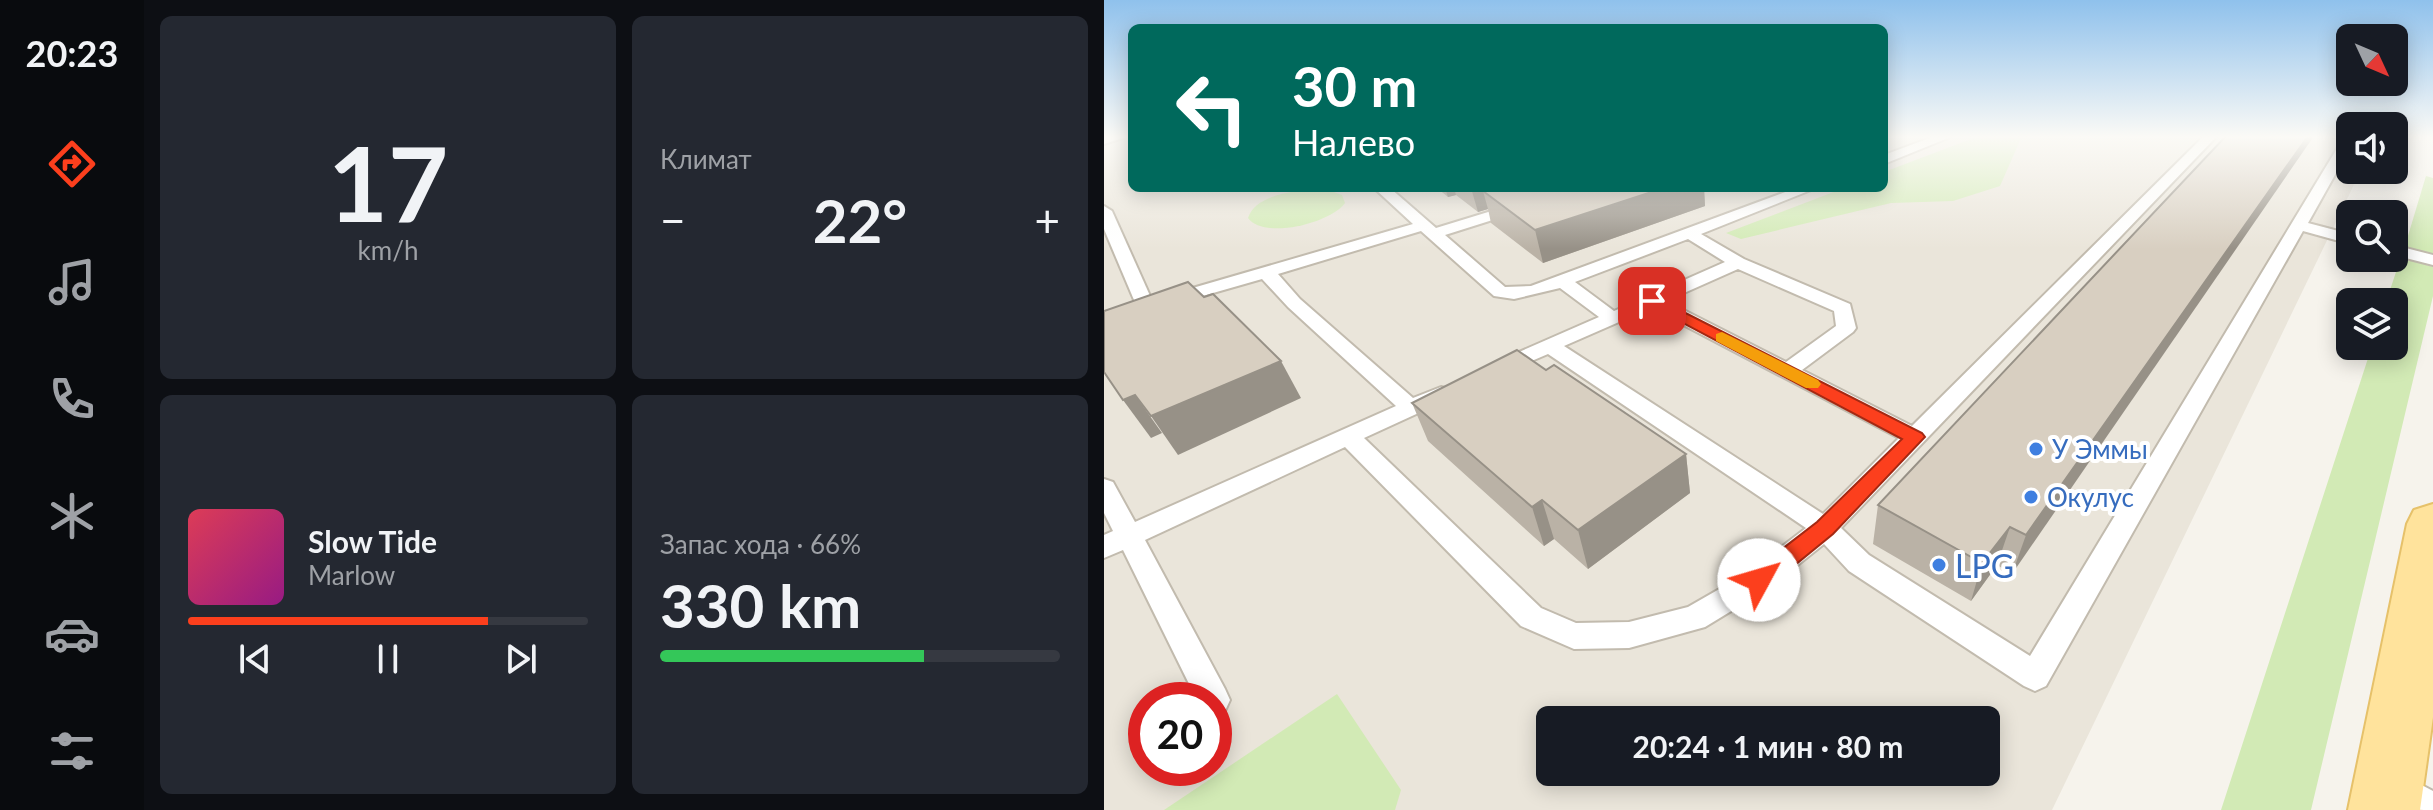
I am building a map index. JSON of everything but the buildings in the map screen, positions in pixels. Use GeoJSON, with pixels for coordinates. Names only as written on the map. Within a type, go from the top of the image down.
{"type":"FeatureCollection","features":[{"type":"Feature","properties":{"kind":"main road"},"geometry":{"type":"LineString","coordinates":[[2401,802],[2433,524]]}},
{"type":"Feature","properties":{"kind":"lane"},"geometry":{"type":"LineString","coordinates":[[1347,435],[1531,617],[1574,636],[1629,635],[1695,618],[1759,580],[1825,528],[2169,174]]}},
{"type":"Feature","properties":{"kind":"lane"},"geometry":{"type":"LineString","coordinates":[[1550,346],[1825,528],[1859,563],[2035,676],[2329,174]]}},
{"type":"Feature","properties":{"kind":"lane"},"geometry":{"type":"LineString","coordinates":[[1385,192],[1500,292],[1514,294],[1562,281],[1798,192]]}},
{"type":"Feature","properties":{"kind":"lane"},"geometry":{"type":"LineString","coordinates":[[1104,211],[1139,309],[1268,271],[1539,201]]}},
{"type":"Feature","properties":{"kind":"lane"},"geometry":{"type":"LineString","coordinates":[[2299,225],[2336,235]]}},
{"type":"Feature","properties":{"kind":"lane"},"geometry":{"type":"LineString","coordinates":[[1689,233],[1738,263],[1843,308],[1846,328],[1787,371]]}},
{"type":"Feature","properties":{"kind":"lane"},"geometry":{"type":"LineString","coordinates":[[2408,254],[2433,260]]}},
{"type":"Feature","properties":{"kind":"lane"},"geometry":{"type":"LineString","coordinates":[[1116,542],[1347,435],[1738,263]]}},
{"type":"Feature","properties":{"kind":"lane"},"geometry":{"type":"LineString","coordinates":[[1268,271],[1273,283],[1410,407]]}},
{"type":"Feature","properties":{"kind":"lane"},"geometry":{"type":"LineString","coordinates":[[1562,281],[1612,318]]}},
{"type":"Feature","properties":{"kind":"lane"},"geometry":{"type":"LineString","coordinates":[[1652,301],[1915,437]]}},
{"type":"Feature","properties":{"kind":"lane"},"geometry":{"type":"LineString","coordinates":[[1104,488],[1116,542],[1202,682]]}},
{"type":"Feature","properties":{"kind":"shaded area"},"geometry":{"type":"Polygon","coordinates":[[[1104,174],[1128,174],[1128,192],[1888,192],[1888,174],[2336,174],[2336,184],[2354,184],[2347,200],[2336,200],[2336,222],[2052,810],[1104,810],[1104,174]]]}},
{"type":"Feature","properties":{"kind":"green space"},"geometry":{"type":"Polygon","coordinates":[[[1888,174],[2005,174],[2000,186],[1953,201],[1891,203],[1741,239],[1726,233],[1834,192],[1888,192],[1888,174]]]}},
{"type":"Feature","properties":{"kind":"green space"},"geometry":{"type":"Polygon","coordinates":[[[2426,176],[2433,178],[2433,255],[2408,250],[2408,236],[2426,176]]]}},
{"type":"Feature","properties":{"kind":"green space"},"geometry":{"type":"Polygon","coordinates":[[[1334,192],[1342,195],[1345,203],[1326,217],[1297,226],[1268,228],[1248,218],[1261,203],[1282,194],[1334,192]]]}},
{"type":"Feature","properties":{"kind":"green space"},"geometry":{"type":"Polygon","coordinates":[[[2408,259],[2433,267],[2433,296],[2311,810],[2221,810],[2367,360],[2408,360],[2408,288],[2391,288],[2396,272],[2408,272],[2408,259]]]}},
{"type":"Feature","properties":{"kind":"green space"},"geometry":{"type":"Polygon","coordinates":[[[1337,694],[1401,790],[1395,810],[1164,810],[1200,786],[1232,786],[1232,764],[1337,694]]]}},
{"type":"Feature","properties":{"kind":"slow traffic"},"geometry":{"type":"LineString","coordinates":[[1722,337],[1812,384]]}},
{"type":"Feature","properties":{"kind":"place","name":"У Эммы"},"geometry":{"type":"Point","coordinates":[2036,449]}},
{"type":"Feature","properties":{"kind":"place","name":"Окулус"},"geometry":{"type":"Point","coordinates":[2031,497]}},
{"type":"Feature","properties":{"kind":"place","name":"LPG"},"geometry":{"type":"Point","coordinates":[1939,565]}},
{"type":"Feature","properties":{"kind":"route"},"geometry":{"type":"LineString","coordinates":[[1652,301],[1915,437],[1825,528],[1759,580]]}}]}
